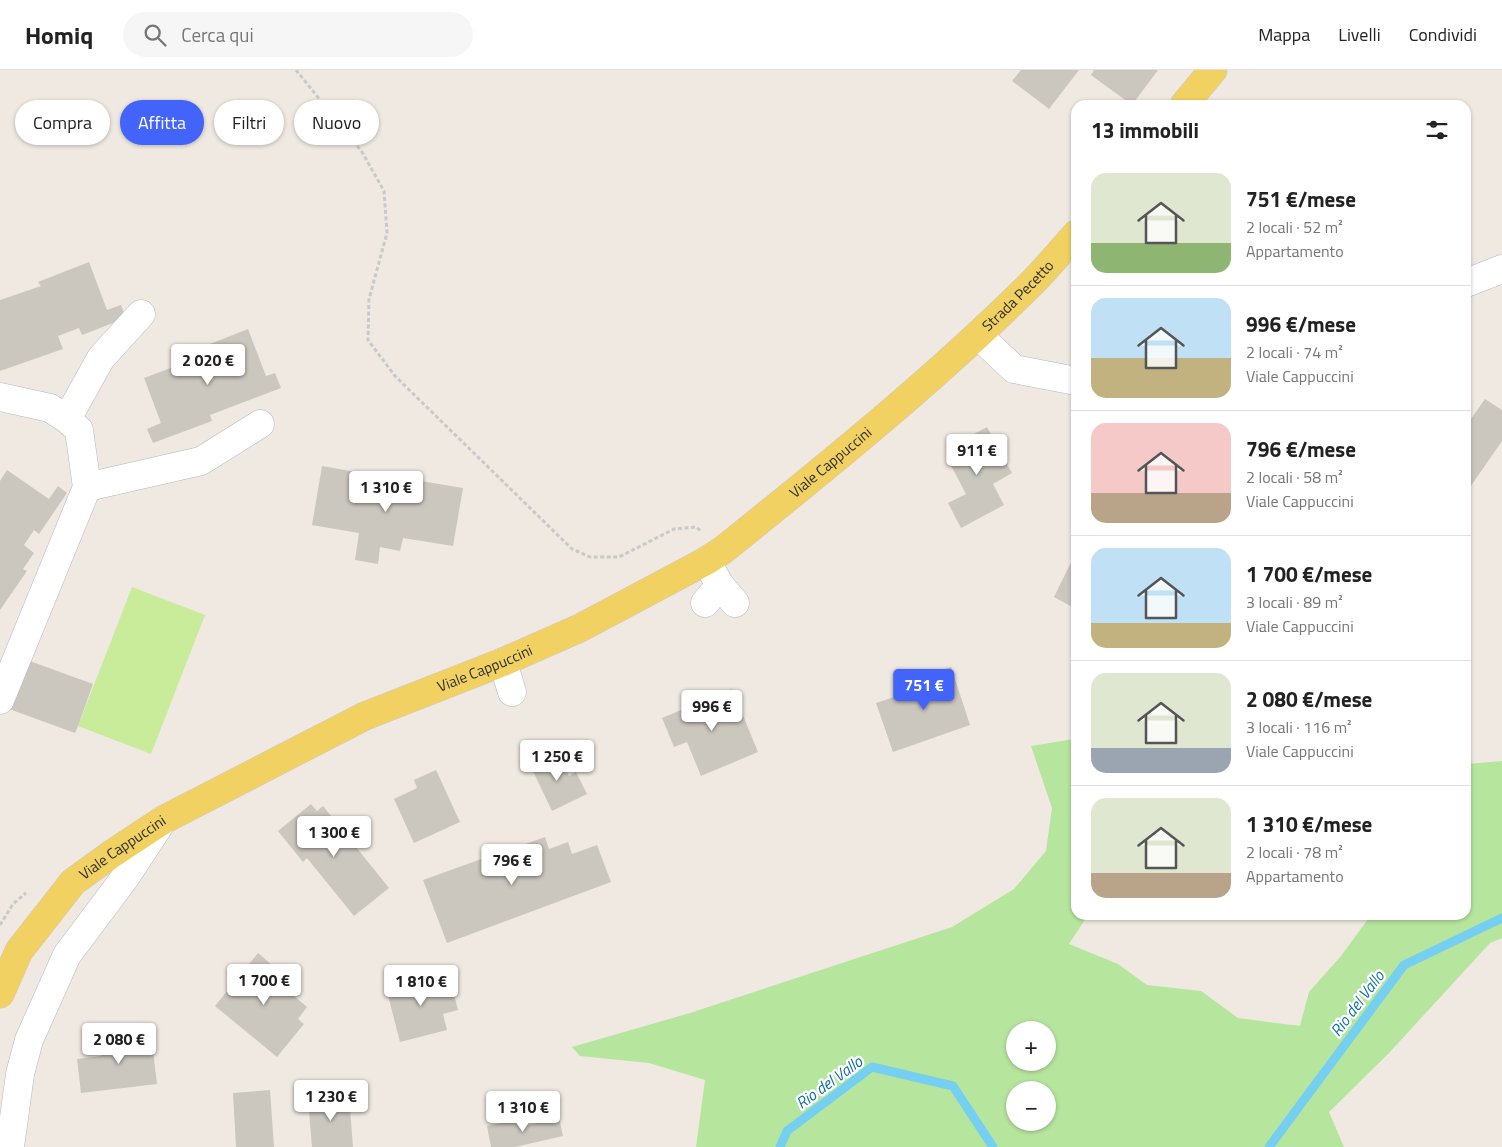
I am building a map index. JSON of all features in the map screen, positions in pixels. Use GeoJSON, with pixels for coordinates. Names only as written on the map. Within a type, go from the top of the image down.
{"type":"FeatureCollection","features":[{"type":"Feature","properties":{"kind":"main road"},"geometry":{"type":"LineString","coordinates":[[1188,100],[1213,70]]}},
{"type":"Feature","properties":{"kind":"main road","name":"Strada Pecetto"},"geometry":{"type":"LineString","coordinates":[[978,335],[1032,284],[1071,240]]}},
{"type":"Feature","properties":{"kind":"main road","name":"Viale Cappuccini"},"geometry":{"type":"LineString","coordinates":[[0,994],[19,951],[74,882],[113,852],[163,820],[365,716],[503,662],[580,628],[714,555],[841,455],[960,353],[978,335]]}},
{"type":"Feature","properties":{"kind":"street"},"geometry":{"type":"LineString","coordinates":[[1471,280],[1502,269]]}},
{"type":"Feature","properties":{"kind":"street"},"geometry":{"type":"LineString","coordinates":[[67,419],[101,358],[141,314]]}},
{"type":"Feature","properties":{"kind":"street"},"geometry":{"type":"LineString","coordinates":[[978,335],[1014,369],[1071,380]]}},
{"type":"Feature","properties":{"kind":"street"},"geometry":{"type":"LineString","coordinates":[[0,397],[50,408],[67,419],[79,430],[87,487],[9,658],[0,700]]}},
{"type":"Feature","properties":{"kind":"street"},"geometry":{"type":"LineString","coordinates":[[87,487],[201,460],[260,424]]}},
{"type":"Feature","properties":{"kind":"street"},"geometry":{"type":"LineString","coordinates":[[714,555],[720,597]]}},
{"type":"Feature","properties":{"kind":"street"},"geometry":{"type":"LineString","coordinates":[[503,662],[512,692]]}},
{"type":"Feature","properties":{"kind":"street"},"geometry":{"type":"LineString","coordinates":[[10,1147],[10,1074],[29,1040],[67,955],[124,880],[163,820]]}},
{"type":"Feature","properties":{"kind":"path"},"geometry":{"type":"LineString","coordinates":[[296,70],[362,152],[384,192],[387,233],[369,299],[368,340],[395,376],[572,549],[590,557],[619,557],[674,529],[696,527],[714,555]]}},
{"type":"Feature","properties":{"kind":"green space"},"geometry":{"type":"Polygon","coordinates":[[[132,587],[205,615],[151,754],[78,726],[132,587]]]}},
{"type":"Feature","properties":{"kind":"green space"},"geometry":{"type":"Polygon","coordinates":[[[1071,739],[1071,920],[1085,920],[1069,944],[1118,964],[1147,985],[1201,991],[1238,1018],[1300,1026],[1309,992],[1341,956],[1367,920],[1471,920],[1471,764],[1502,761],[1502,938],[1490,943],[1389,1053],[1329,1112],[1344,1147],[696,1147],[705,1080],[649,1063],[580,1056],[572,1047],[690,1013],[952,927],[1014,889],[1046,851],[1052,808],[1031,746],[1071,739]]]}},
{"type":"Feature","properties":{"kind":"building"},"geometry":{"type":"Polygon","coordinates":[[[1021,70],[1079,70],[1049,109],[1012,81],[1021,70]]]}},
{"type":"Feature","properties":{"kind":"building"},"geometry":{"type":"Polygon","coordinates":[[[1094,70],[1158,70],[1136,100],[1125,100],[1091,75],[1094,70]]]}},
{"type":"Feature","properties":{"kind":"building"},"geometry":{"type":"Polygon","coordinates":[[[89,262],[107,310],[121,305],[126,318],[82,335],[79,328],[58,336],[63,349],[0,371],[0,300],[41,286],[38,282],[89,262]]]}},
{"type":"Feature","properties":{"kind":"building"},"geometry":{"type":"Polygon","coordinates":[[[248,329],[266,376],[275,373],[281,388],[210,415],[212,421],[153,443],[147,429],[161,423],[144,378],[200,357],[210,344],[248,329]]]}},
{"type":"Feature","properties":{"kind":"building"},"geometry":{"type":"Polygon","coordinates":[[[1485,399],[1502,410],[1502,441],[1471,486],[1471,419],[1485,399]]]}},
{"type":"Feature","properties":{"kind":"building"},"geometry":{"type":"Polygon","coordinates":[[[987,427],[1012,473],[993,484],[1004,505],[961,528],[948,503],[966,494],[946,456],[953,452],[951,446],[987,427]]]}},
{"type":"Feature","properties":{"kind":"building"},"geometry":{"type":"Polygon","coordinates":[[[322,466],[356,472],[354,486],[406,495],[408,479],[463,488],[453,546],[403,538],[400,551],[380,547],[378,564],[355,560],[359,533],[312,525],[322,466]]]}},
{"type":"Feature","properties":{"kind":"building"},"geometry":{"type":"Polygon","coordinates":[[[7,470],[49,499],[58,486],[67,493],[39,534],[34,530],[24,545],[34,553],[23,569],[27,571],[0,610],[0,481],[7,470]]]}},
{"type":"Feature","properties":{"kind":"building"},"geometry":{"type":"Polygon","coordinates":[[[1071,562],[1071,606],[1054,597],[1071,562]]]}},
{"type":"Feature","properties":{"kind":"building"},"geometry":{"type":"Polygon","coordinates":[[[27,660],[93,684],[75,733],[9,709],[27,660]]]}},
{"type":"Feature","properties":{"kind":"building"},"geometry":{"type":"Polygon","coordinates":[[[951,667],[970,725],[893,752],[876,703],[909,692],[906,683],[951,667]]]}},
{"type":"Feature","properties":{"kind":"building"},"geometry":{"type":"Polygon","coordinates":[[[732,689],[758,752],[701,776],[687,742],[674,747],[662,718],[732,689]]]}},
{"type":"Feature","properties":{"kind":"building"},"geometry":{"type":"Polygon","coordinates":[[[557,752],[569,776],[576,772],[587,794],[552,811],[530,765],[557,752]]]}},
{"type":"Feature","properties":{"kind":"building"},"geometry":{"type":"Polygon","coordinates":[[[436,770],[460,822],[414,843],[394,799],[417,788],[414,780],[436,770]]]}},
{"type":"Feature","properties":{"kind":"building"},"geometry":{"type":"Polygon","coordinates":[[[311,804],[317,811],[323,806],[389,888],[354,916],[307,858],[303,862],[278,831],[311,804]]]}},
{"type":"Feature","properties":{"kind":"building"},"geometry":{"type":"Polygon","coordinates":[[[545,837],[549,849],[568,842],[572,854],[597,845],[611,882],[447,943],[423,880],[487,857],[492,872],[505,867],[500,853],[545,837]]]}},
{"type":"Feature","properties":{"kind":"building"},"geometry":{"type":"Polygon","coordinates":[[[258,953],[292,982],[286,989],[307,1007],[298,1019],[304,1024],[277,1057],[215,1006],[258,953]]]}},
{"type":"Feature","properties":{"kind":"building"},"geometry":{"type":"Polygon","coordinates":[[[429,977],[431,984],[450,979],[458,1010],[443,1014],[447,1030],[400,1042],[386,988],[429,977]]]}},
{"type":"Feature","properties":{"kind":"building"},"geometry":{"type":"Polygon","coordinates":[[[151,1034],[157,1084],[81,1093],[77,1059],[101,1056],[100,1040],[151,1034]]]}},
{"type":"Feature","properties":{"kind":"building"},"geometry":{"type":"Polygon","coordinates":[[[270,1090],[274,1147],[236,1147],[233,1093],[270,1090]]]}},
{"type":"Feature","properties":{"kind":"building"},"geometry":{"type":"Polygon","coordinates":[[[349,1096],[353,1147],[312,1147],[308,1099],[349,1096]]]}},
{"type":"Feature","properties":{"kind":"building"},"geometry":{"type":"Polygon","coordinates":[[[526,1118],[528,1125],[559,1118],[563,1136],[515,1147],[491,1147],[487,1126],[526,1118]]]}},
{"type":"Feature","properties":{"kind":"waterway","name":"Rio del Vallo"},"geometry":{"type":"LineString","coordinates":[[1269,1147],[1404,965],[1502,918]]}},
{"type":"Feature","properties":{"kind":"waterway","name":"Rio del Vallo"},"geometry":{"type":"LineString","coordinates":[[780,1147],[787,1131],[872,1067],[953,1086],[993,1147]]}}]}
